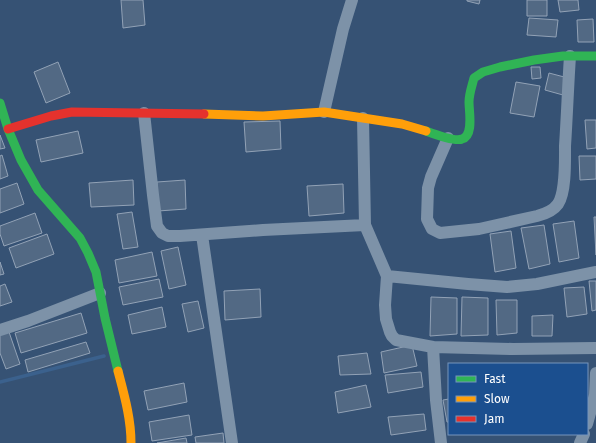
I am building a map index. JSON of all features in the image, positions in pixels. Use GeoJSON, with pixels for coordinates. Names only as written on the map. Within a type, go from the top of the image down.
{"type":"FeatureCollection","features":[{"type":"Feature","properties":{"kind":"street"},"geometry":{"type":"LineString","coordinates":[[324,112],[343,28],[352,0]]}},
{"type":"Feature","properties":{"kind":"street"},"geometry":{"type":"LineString","coordinates":[[8,128],[51,116],[72,112],[189,113],[263,116],[324,112],[402,124],[448,138],[460,140],[464,139],[468,135],[470,127],[469,101],[474,78],[483,72],[534,60],[563,56],[596,56]]}},
{"type":"Feature","properties":{"kind":"street"},"geometry":{"type":"LineString","coordinates":[[448,138],[431,177],[428,188],[427,219],[432,229],[440,233],[479,229],[546,214],[552,210],[560,200],[564,178],[570,56]]}},
{"type":"Feature","properties":{"kind":"street"},"geometry":{"type":"LineString","coordinates":[[0,103],[21,160],[38,190],[80,238],[96,272],[126,402],[131,431],[131,443]]}},
{"type":"Feature","properties":{"kind":"street"},"geometry":{"type":"LineString","coordinates":[[144,113],[152,195],[158,226],[162,233],[168,236],[180,236],[365,225]]}},
{"type":"Feature","properties":{"kind":"street"},"geometry":{"type":"LineString","coordinates":[[363,118],[365,225],[386,276],[386,319],[390,332],[396,340],[433,347],[513,349],[596,348]]}},
{"type":"Feature","properties":{"kind":"street"},"geometry":{"type":"LineString","coordinates":[[202,235],[232,443]]}},
{"type":"Feature","properties":{"kind":"street"},"geometry":{"type":"LineString","coordinates":[[386,276],[507,287],[537,284],[596,272]]}},
{"type":"Feature","properties":{"kind":"street"},"geometry":{"type":"LineString","coordinates":[[0,330],[28,321],[100,293]]}},
{"type":"Feature","properties":{"kind":"street"},"geometry":{"type":"LineString","coordinates":[[433,347],[436,400],[441,443]]}},
{"type":"Feature","properties":{"kind":"street"},"geometry":{"type":"LineString","coordinates":[[588,420],[595,396],[596,373]]}},
{"type":"Feature","properties":{"kind":"building"},"geometry":{"type":"Polygon","coordinates":[[[121,0],[143,0],[145,25],[123,28],[121,0]]]}},
{"type":"Feature","properties":{"kind":"building"},"geometry":{"type":"Polygon","coordinates":[[[467,0],[480,0],[479,4],[467,0]]]}},
{"type":"Feature","properties":{"kind":"building"},"geometry":{"type":"Polygon","coordinates":[[[527,0],[547,0],[547,16],[527,16],[527,0]]]}},
{"type":"Feature","properties":{"kind":"building"},"geometry":{"type":"Polygon","coordinates":[[[558,0],[578,0],[579,10],[560,12],[558,0]]]}},
{"type":"Feature","properties":{"kind":"building"},"geometry":{"type":"Polygon","coordinates":[[[529,18],[558,20],[556,37],[527,35],[529,18]]]}},
{"type":"Feature","properties":{"kind":"building"},"geometry":{"type":"Polygon","coordinates":[[[593,19],[594,42],[578,42],[577,20],[593,19]]]}},
{"type":"Feature","properties":{"kind":"building"},"geometry":{"type":"Polygon","coordinates":[[[58,62],[70,93],[46,103],[34,72],[58,62]]]}},
{"type":"Feature","properties":{"kind":"building"},"geometry":{"type":"Polygon","coordinates":[[[531,67],[540,67],[541,78],[532,79],[531,67]]]}},
{"type":"Feature","properties":{"kind":"building"},"geometry":{"type":"Polygon","coordinates":[[[549,73],[568,78],[563,95],[545,90],[549,73]]]}},
{"type":"Feature","properties":{"kind":"building"},"geometry":{"type":"Polygon","coordinates":[[[516,82],[540,86],[534,117],[510,113],[516,82]]]}},
{"type":"Feature","properties":{"kind":"building"},"geometry":{"type":"Polygon","coordinates":[[[585,120],[596,120],[596,148],[587,149],[585,120]]]}},
{"type":"Feature","properties":{"kind":"building"},"geometry":{"type":"Polygon","coordinates":[[[280,121],[281,149],[246,152],[244,122],[280,121]]]}},
{"type":"Feature","properties":{"kind":"building"},"geometry":{"type":"Polygon","coordinates":[[[78,131],[83,153],[41,162],[36,140],[78,131]]]}},
{"type":"Feature","properties":{"kind":"building"},"geometry":{"type":"Polygon","coordinates":[[[0,135],[5,148],[0,149],[0,135]]]}},
{"type":"Feature","properties":{"kind":"building"},"geometry":{"type":"Polygon","coordinates":[[[2,155],[8,176],[0,179],[0,156],[2,155]]]}},
{"type":"Feature","properties":{"kind":"building"},"geometry":{"type":"Polygon","coordinates":[[[579,156],[596,156],[596,179],[580,180],[579,156]]]}},
{"type":"Feature","properties":{"kind":"building"},"geometry":{"type":"Polygon","coordinates":[[[133,180],[134,205],[91,207],[89,183],[133,180]]]}},
{"type":"Feature","properties":{"kind":"building"},"geometry":{"type":"Polygon","coordinates":[[[185,180],[186,209],[158,211],[157,182],[185,180]]]}},
{"type":"Feature","properties":{"kind":"building"},"geometry":{"type":"Polygon","coordinates":[[[17,183],[24,204],[0,213],[0,189],[17,183]]]}},
{"type":"Feature","properties":{"kind":"building"},"geometry":{"type":"Polygon","coordinates":[[[343,184],[344,213],[309,216],[307,186],[343,184]]]}},
{"type":"Feature","properties":{"kind":"building"},"geometry":{"type":"Polygon","coordinates":[[[132,212],[138,247],[123,249],[117,214],[132,212]]]}},
{"type":"Feature","properties":{"kind":"building"},"geometry":{"type":"Polygon","coordinates":[[[35,213],[42,233],[4,246],[0,234],[0,226],[35,213]]]}},
{"type":"Feature","properties":{"kind":"building"},"geometry":{"type":"Polygon","coordinates":[[[594,217],[596,217],[596,255],[594,217]]]}},
{"type":"Feature","properties":{"kind":"building"},"geometry":{"type":"Polygon","coordinates":[[[574,221],[579,258],[559,262],[553,224],[574,221]]]}},
{"type":"Feature","properties":{"kind":"building"},"geometry":{"type":"Polygon","coordinates":[[[544,225],[550,264],[529,269],[521,228],[544,225]]]}},
{"type":"Feature","properties":{"kind":"building"},"geometry":{"type":"Polygon","coordinates":[[[511,231],[516,268],[495,272],[490,234],[511,231]]]}},
{"type":"Feature","properties":{"kind":"building"},"geometry":{"type":"Polygon","coordinates":[[[47,234],[54,254],[16,268],[9,248],[47,234]]]}},
{"type":"Feature","properties":{"kind":"building"},"geometry":{"type":"Polygon","coordinates":[[[178,247],[186,285],[169,289],[161,251],[178,247]]]}},
{"type":"Feature","properties":{"kind":"building"},"geometry":{"type":"Polygon","coordinates":[[[152,252],[157,276],[119,283],[115,260],[152,252]]]}},
{"type":"Feature","properties":{"kind":"building"},"geometry":{"type":"Polygon","coordinates":[[[0,262],[4,274],[0,275],[0,262]]]}},
{"type":"Feature","properties":{"kind":"building"},"geometry":{"type":"Polygon","coordinates":[[[159,279],[163,297],[123,305],[119,287],[159,279]]]}},
{"type":"Feature","properties":{"kind":"building"},"geometry":{"type":"Polygon","coordinates":[[[589,281],[596,281],[596,310],[592,311],[589,281]]]}},
{"type":"Feature","properties":{"kind":"building"},"geometry":{"type":"Polygon","coordinates":[[[5,284],[12,302],[0,306],[0,286],[5,284]]]}},
{"type":"Feature","properties":{"kind":"building"},"geometry":{"type":"Polygon","coordinates":[[[584,287],[587,314],[567,317],[564,288],[584,287]]]}},
{"type":"Feature","properties":{"kind":"building"},"geometry":{"type":"Polygon","coordinates":[[[260,289],[261,317],[225,320],[224,291],[260,289]]]}},
{"type":"Feature","properties":{"kind":"building"},"geometry":{"type":"Polygon","coordinates":[[[431,297],[457,298],[457,334],[430,336],[431,297]]]}},
{"type":"Feature","properties":{"kind":"building"},"geometry":{"type":"Polygon","coordinates":[[[462,297],[488,298],[488,335],[461,336],[462,297]]]}},
{"type":"Feature","properties":{"kind":"building"},"geometry":{"type":"Polygon","coordinates":[[[496,300],[517,300],[517,333],[497,335],[496,300]]]}},
{"type":"Feature","properties":{"kind":"building"},"geometry":{"type":"Polygon","coordinates":[[[198,301],[204,328],[188,332],[182,304],[198,301]]]}},
{"type":"Feature","properties":{"kind":"building"},"geometry":{"type":"Polygon","coordinates":[[[162,307],[166,327],[132,334],[128,315],[162,307]]]}},
{"type":"Feature","properties":{"kind":"building"},"geometry":{"type":"Polygon","coordinates":[[[81,313],[87,333],[21,353],[15,333],[81,313]]]}},
{"type":"Feature","properties":{"kind":"building"},"geometry":{"type":"Polygon","coordinates":[[[553,315],[552,336],[532,336],[532,316],[553,315]]]}},
{"type":"Feature","properties":{"kind":"building"},"geometry":{"type":"Polygon","coordinates":[[[9,332],[20,364],[6,369],[0,353],[0,335],[9,332]]]}},
{"type":"Feature","properties":{"kind":"building"},"geometry":{"type":"Polygon","coordinates":[[[86,342],[90,353],[28,372],[25,360],[86,342]]]}},
{"type":"Feature","properties":{"kind":"building"},"geometry":{"type":"Polygon","coordinates":[[[412,345],[417,366],[384,373],[381,352],[412,345]]]}},
{"type":"Feature","properties":{"kind":"building"},"geometry":{"type":"Polygon","coordinates":[[[367,353],[371,374],[340,375],[338,356],[367,353]]]}},
{"type":"Feature","properties":{"kind":"building"},"geometry":{"type":"Polygon","coordinates":[[[421,372],[423,387],[388,393],[385,375],[421,372]]]}},
{"type":"Feature","properties":{"kind":"building"},"geometry":{"type":"Polygon","coordinates":[[[184,383],[187,402],[148,410],[144,391],[184,383]]]}},
{"type":"Feature","properties":{"kind":"building"},"geometry":{"type":"Polygon","coordinates":[[[366,385],[371,407],[338,413],[335,392],[366,385]]]}},
{"type":"Feature","properties":{"kind":"building"},"geometry":{"type":"Polygon","coordinates":[[[448,399],[448,422],[447,422],[443,400],[448,399]]]}},
{"type":"Feature","properties":{"kind":"building"},"geometry":{"type":"Polygon","coordinates":[[[424,414],[426,430],[391,435],[388,417],[424,414]]]}},
{"type":"Feature","properties":{"kind":"building"},"geometry":{"type":"Polygon","coordinates":[[[189,415],[192,435],[152,441],[149,422],[189,415]]]}},
{"type":"Feature","properties":{"kind":"building"},"geometry":{"type":"Polygon","coordinates":[[[223,433],[224,443],[196,443],[195,437],[223,433]]]}},
{"type":"Feature","properties":{"kind":"building"},"geometry":{"type":"Polygon","coordinates":[[[186,438],[187,443],[157,443],[186,438]]]}},
{"type":"Feature","properties":{"kind":"waterway"},"geometry":{"type":"LineString","coordinates":[[0,382],[104,356]]}},
{"type":"Feature","properties":{"kind":"traffic: fast"},"geometry":{"type":"LineString","coordinates":[[426,131],[459,140],[466,137],[469,129],[470,117],[469,99],[474,78],[483,72],[534,60],[563,56],[596,56]]}},
{"type":"Feature","properties":{"kind":"traffic: fast"},"geometry":{"type":"LineString","coordinates":[[0,103],[8,129],[21,160],[38,190],[80,238],[88,253],[96,272],[118,371]]}},
{"type":"Feature","properties":{"kind":"traffic: slow"},"geometry":{"type":"LineString","coordinates":[[204,114],[263,116],[324,112],[402,124],[426,131]]}},
{"type":"Feature","properties":{"kind":"traffic: slow"},"geometry":{"type":"LineString","coordinates":[[118,371],[125,397],[131,443]]}},
{"type":"Feature","properties":{"kind":"traffic: jam"},"geometry":{"type":"LineString","coordinates":[[8,129],[51,116],[72,112],[204,114]]}}]}
